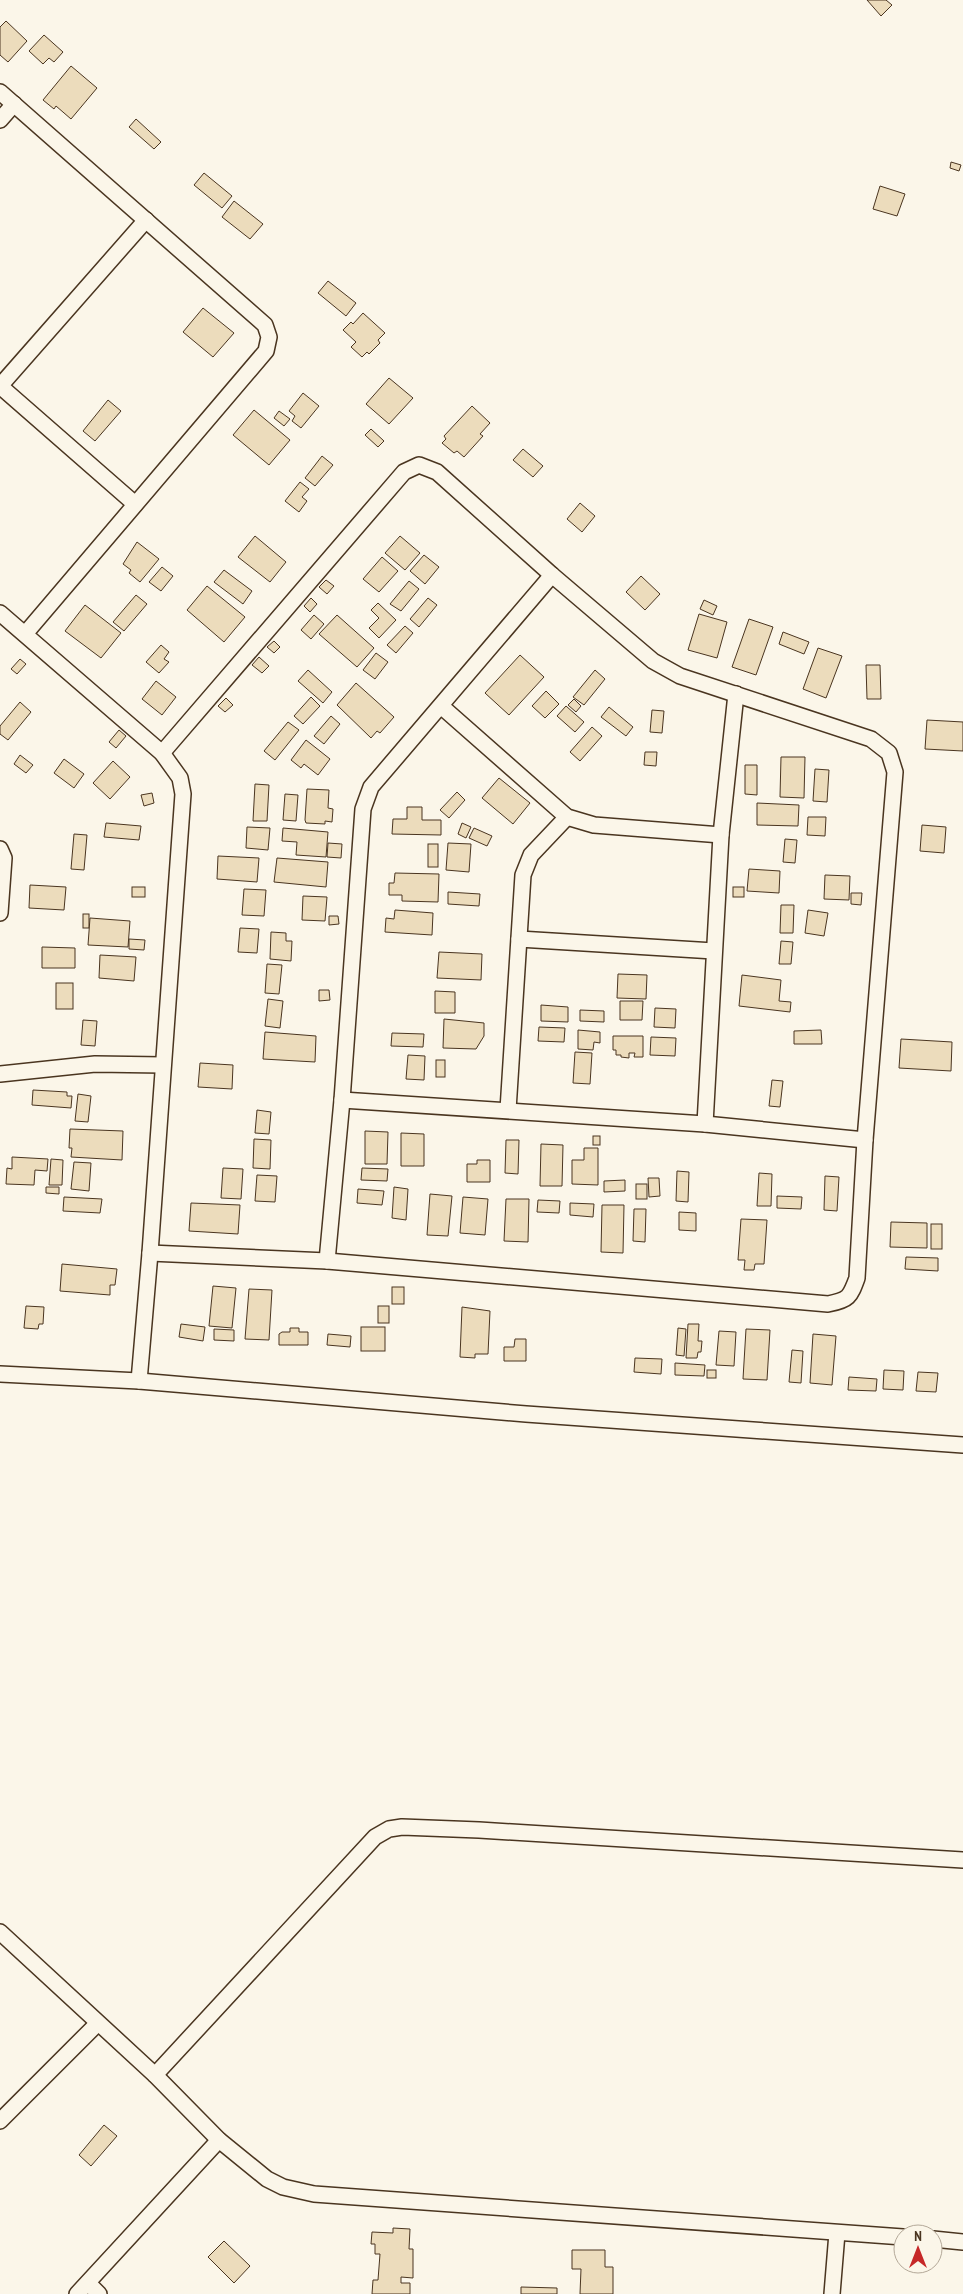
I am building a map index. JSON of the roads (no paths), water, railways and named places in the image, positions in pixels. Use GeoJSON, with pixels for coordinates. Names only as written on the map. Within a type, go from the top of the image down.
{"type":"FeatureCollection","features":[{"type":"Feature","properties":{"kind":"street"},"geometry":{"type":"LineString","coordinates":[[0,92],[265,325],[269,337],[266,351],[25,634]]}},
{"type":"Feature","properties":{"kind":"street"},"geometry":{"type":"LineString","coordinates":[[0,120],[14,104]]}},
{"type":"Feature","properties":{"kind":"street"},"geometry":{"type":"LineString","coordinates":[[135,504],[0,386],[146,220]]}},
{"type":"Feature","properties":{"kind":"street"},"geometry":{"type":"LineString","coordinates":[[150,1254],[328,1261],[828,1304],[843,1301],[851,1294],[857,1278],[865,1140],[894,772],[890,753],[871,739],[680,676],[653,661],[552,575],[437,472],[419,465],[404,472],[162,753]]}},
{"type":"Feature","properties":{"kind":"street"},"geometry":{"type":"LineString","coordinates":[[328,1261],[342,1100],[363,809],[371,787],[552,575]]}},
{"type":"Feature","properties":{"kind":"street"},"geometry":{"type":"LineString","coordinates":[[0,613],[162,753],[180,778],[184,794],[139,1381]]}},
{"type":"Feature","properties":{"kind":"street"},"geometry":{"type":"LineString","coordinates":[[705,1124],[721,835],[736,694]]}},
{"type":"Feature","properties":{"kind":"street"},"geometry":{"type":"LineString","coordinates":[[441,706],[567,817],[594,825],[721,835]]}},
{"type":"Feature","properties":{"kind":"street"},"geometry":{"type":"LineString","coordinates":[[508,1110],[523,875],[531,855],[567,817]]}},
{"type":"Feature","properties":{"kind":"street"},"geometry":{"type":"LineString","coordinates":[[0,849],[4,858],[0,914]]}},
{"type":"Feature","properties":{"kind":"street"},"geometry":{"type":"LineString","coordinates":[[519,939],[714,950]]}},
{"type":"Feature","properties":{"kind":"street"},"geometry":{"type":"LineString","coordinates":[[0,1074],[95,1064],[163,1065]]}},
{"type":"Feature","properties":{"kind":"street"},"geometry":{"type":"LineString","coordinates":[[342,1100],[705,1124],[865,1140]]}},
{"type":"Feature","properties":{"kind":"street"},"geometry":{"type":"LineString","coordinates":[[0,1374],[139,1381],[535,1414],[963,1445]]}},
{"type":"Feature","properties":{"kind":"street"},"geometry":{"type":"LineString","coordinates":[[155,2076],[375,1837],[389,1829],[402,1827],[479,1830],[963,1860]]}},
{"type":"Feature","properties":{"kind":"street"},"geometry":{"type":"LineString","coordinates":[[0,1932],[155,2076],[220,2140],[267,2179],[284,2187],[314,2194],[893,2236]]}},
{"type":"Feature","properties":{"kind":"street"},"geometry":{"type":"LineString","coordinates":[[0,2122],[97,2024]]}},
{"type":"Feature","properties":{"kind":"street"},"geometry":{"type":"LineString","coordinates":[[100,2294],[83,2289],[220,2140]]}},
{"type":"Feature","properties":{"kind":"street"},"geometry":{"type":"LineString","coordinates":[[832,2294],[837,2232]]}},
{"type":"Feature","properties":{"kind":"street"},"geometry":{"type":"LineString","coordinates":[[943,2241],[963,2242]]}}]}
